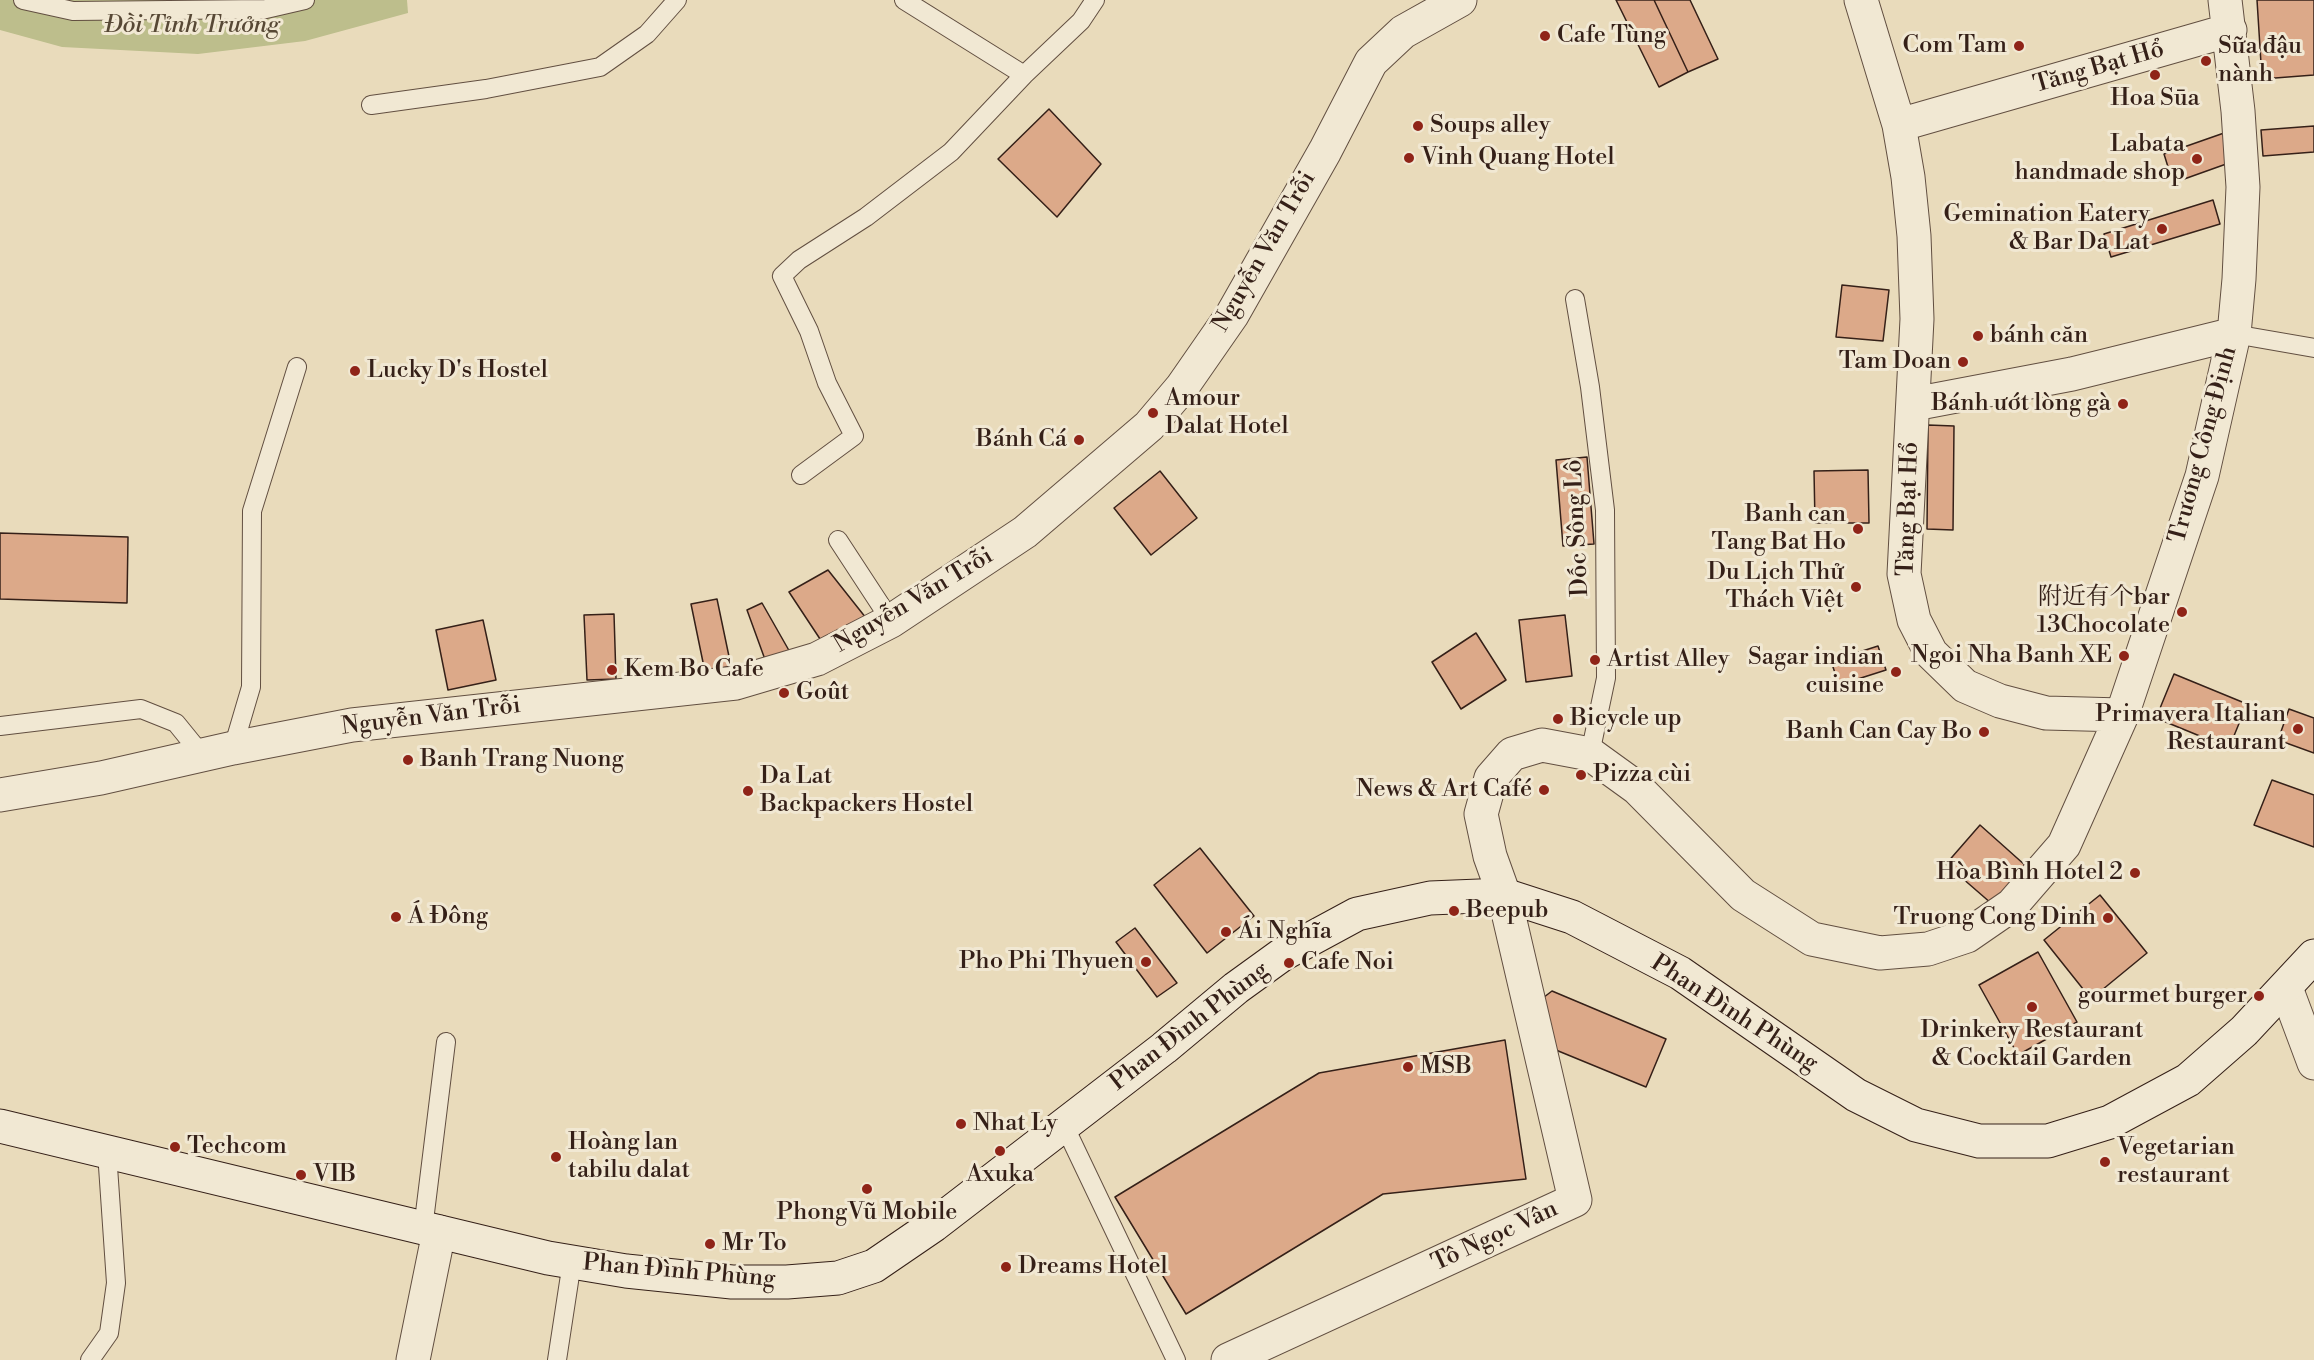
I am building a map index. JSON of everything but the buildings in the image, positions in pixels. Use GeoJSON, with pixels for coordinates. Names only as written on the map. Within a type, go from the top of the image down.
{"type":"FeatureCollection","features":[{"type":"Feature","properties":{"kind":"street","name":"Nguyễn Văn Trỗi"},"geometry":{"type":"LineString","coordinates":[[0,795],[101,778],[218,751],[352,725],[736,683],[817,659],[891,621],[1025,532],[1149,426],[1182,387],[1232,315],[1371,62],[1431,8],[1460,0]]}},
{"type":"Feature","properties":{"kind":"street","name":"Tăng Bạt Hổ"},"geometry":{"type":"LineString","coordinates":[[1861,0],[1899,125],[1908,177],[1914,236],[1917,319],[1904,574],[1914,620],[1931,653],[1965,686],[2000,701],[2046,713],[2122,715]]}},
{"type":"Feature","properties":{"kind":"street","name":"Tăng Bạt Hổ"},"geometry":{"type":"LineString","coordinates":[[1899,125],[2227,15]]}},
{"type":"Feature","properties":{"kind":"street","name":"Trương Công Định"},"geometry":{"type":"LineString","coordinates":[[1504,895],[1490,856],[1481,814],[1491,778],[1512,754],[1542,745],[1590,754],[1637,788],[1743,895],[1812,939],[1880,953],[1928,949],[1967,936],[2012,905],[2064,845],[2122,715],[2202,476],[2234,334],[2240,279],[2243,187],[2227,15]]}},
{"type":"Feature","properties":{"kind":"street"},"geometry":{"type":"LineString","coordinates":[[1914,404],[2072,374],[2234,334]]}},
{"type":"Feature","properties":{"kind":"street","name":"Phan Đình Phùng"},"geometry":{"type":"LineString","coordinates":[[0,1126],[548,1258],[626,1271],[732,1281],[787,1282],[838,1278],[874,1266],[934,1225],[1283,954],[1357,914],[1430,898],[1504,895],[1572,917],[1680,973],[1856,1095],[1916,1125],[1979,1142],[2048,1141],[2110,1122],[2188,1080],[2244,1031],[2314,956]]}},
{"type":"Feature","properties":{"kind":"street","name":"Tô Ngọc Vân"},"geometry":{"type":"LineString","coordinates":[[1228,1360],[1575,1200],[1504,895]]}},
{"type":"Feature","properties":{"kind":"street"},"geometry":{"type":"LineString","coordinates":[[2286,988],[2314,1063]]}},
{"type":"Feature","properties":{"kind":"street"},"geometry":{"type":"LineString","coordinates":[[413,1360],[431,1230]]}},
{"type":"Feature","properties":{"kind":"lane"},"geometry":{"type":"LineString","coordinates":[[23,0],[73,11],[266,9],[305,0]]}},
{"type":"Feature","properties":{"kind":"lane"},"geometry":{"type":"LineString","coordinates":[[371,105],[486,89],[600,67],[647,34],[677,0]]}},
{"type":"Feature","properties":{"kind":"lane"},"geometry":{"type":"LineString","coordinates":[[904,0],[1024,75]]}},
{"type":"Feature","properties":{"kind":"lane"},"geometry":{"type":"LineString","coordinates":[[801,475],[854,436],[827,383],[809,331],[782,276],[799,260],[866,217],[951,152],[1024,75],[1081,21],[1095,0]]}},
{"type":"Feature","properties":{"kind":"lane","name":"Dốc Sông Lô"},"geometry":{"type":"LineString","coordinates":[[1575,299],[1590,387],[1605,510],[1606,678],[1590,754]]}},
{"type":"Feature","properties":{"kind":"lane"},"geometry":{"type":"LineString","coordinates":[[2234,334],[2314,348]]}},
{"type":"Feature","properties":{"kind":"lane"},"geometry":{"type":"LineString","coordinates":[[0,726],[141,709],[176,723],[218,751],[250,687],[252,511],[297,368]]}},
{"type":"Feature","properties":{"kind":"lane"},"geometry":{"type":"LineString","coordinates":[[838,540],[891,621]]}},
{"type":"Feature","properties":{"kind":"lane"},"geometry":{"type":"LineString","coordinates":[[431,1230],[446,1042]]}},
{"type":"Feature","properties":{"kind":"lane"},"geometry":{"type":"LineString","coordinates":[[1064,1125],[1176,1360]]}},
{"type":"Feature","properties":{"kind":"lane"},"geometry":{"type":"LineString","coordinates":[[90,1360],[109,1333],[116,1283],[107,1152]]}},
{"type":"Feature","properties":{"kind":"lane"},"geometry":{"type":"LineString","coordinates":[[557,1360],[572,1262]]}},
{"type":"Feature","properties":{"kind":"green space","name":"Đồi Tỉnh Trưởng"},"geometry":{"type":"Polygon","coordinates":[[[0,0],[407,0],[408,13],[305,41],[198,54],[62,47],[0,30],[0,0]]]}},
{"type":"Feature","properties":{"kind":"place","name":"Cafe Tùng"},"geometry":{"type":"Point","coordinates":[1545,36]}},
{"type":"Feature","properties":{"kind":"place","name":"Com Tam"},"geometry":{"type":"Point","coordinates":[2019,46]}},
{"type":"Feature","properties":{"kind":"place","name":"Sữa đậu nành"},"geometry":{"type":"Point","coordinates":[2206,61]}},
{"type":"Feature","properties":{"kind":"place","name":"Hoa Sūa"},"geometry":{"type":"Point","coordinates":[2155,75]}},
{"type":"Feature","properties":{"kind":"place","name":"Soups alley"},"geometry":{"type":"Point","coordinates":[1418,126]}},
{"type":"Feature","properties":{"kind":"place","name":"Vinh Quang Hotel"},"geometry":{"type":"Point","coordinates":[1409,158]}},
{"type":"Feature","properties":{"kind":"place","name":"Labata handmade shop"},"geometry":{"type":"Point","coordinates":[2197,159]}},
{"type":"Feature","properties":{"kind":"place","name":"Gemination Eatery & Bar Da Lat"},"geometry":{"type":"Point","coordinates":[2162,229]}},
{"type":"Feature","properties":{"kind":"place","name":"bánh căn"},"geometry":{"type":"Point","coordinates":[1978,336]}},
{"type":"Feature","properties":{"kind":"place","name":"Tam Doan"},"geometry":{"type":"Point","coordinates":[1963,362]}},
{"type":"Feature","properties":{"kind":"place","name":"Lucky D's Hostel"},"geometry":{"type":"Point","coordinates":[355,371]}},
{"type":"Feature","properties":{"kind":"place","name":"Bánh ướt lòng gà"},"geometry":{"type":"Point","coordinates":[2123,404]}},
{"type":"Feature","properties":{"kind":"place","name":"Amour Dalat Hotel"},"geometry":{"type":"Point","coordinates":[1153,413]}},
{"type":"Feature","properties":{"kind":"place","name":"Bánh Cá"},"geometry":{"type":"Point","coordinates":[1079,440]}},
{"type":"Feature","properties":{"kind":"place","name":"Banh can Tang Bat Ho"},"geometry":{"type":"Point","coordinates":[1858,529]}},
{"type":"Feature","properties":{"kind":"place","name":"Du Lịch Thử Thách Việt"},"geometry":{"type":"Point","coordinates":[1856,587]}},
{"type":"Feature","properties":{"kind":"place","name":"附近有个bar 13Chocolate"},"geometry":{"type":"Point","coordinates":[2182,612]}},
{"type":"Feature","properties":{"kind":"place","name":"Ngoi Nha Banh XE"},"geometry":{"type":"Point","coordinates":[2124,656]}},
{"type":"Feature","properties":{"kind":"place","name":"Artist Alley"},"geometry":{"type":"Point","coordinates":[1595,660]}},
{"type":"Feature","properties":{"kind":"place","name":"Kem Bo Cafe"},"geometry":{"type":"Point","coordinates":[612,670]}},
{"type":"Feature","properties":{"kind":"place","name":"Sagar indian cuisine"},"geometry":{"type":"Point","coordinates":[1896,672]}},
{"type":"Feature","properties":{"kind":"place","name":"Goût"},"geometry":{"type":"Point","coordinates":[784,693]}},
{"type":"Feature","properties":{"kind":"place","name":"Bicycle up"},"geometry":{"type":"Point","coordinates":[1558,719]}},
{"type":"Feature","properties":{"kind":"place","name":"Primavera Italian Restaurant"},"geometry":{"type":"Point","coordinates":[2298,729]}},
{"type":"Feature","properties":{"kind":"place","name":"Banh Can Cay Bo"},"geometry":{"type":"Point","coordinates":[1984,732]}},
{"type":"Feature","properties":{"kind":"place","name":"Banh Trang Nuong"},"geometry":{"type":"Point","coordinates":[408,760]}},
{"type":"Feature","properties":{"kind":"place","name":"Pizza cùi"},"geometry":{"type":"Point","coordinates":[1581,775]}},
{"type":"Feature","properties":{"kind":"place","name":"News & Art Café"},"geometry":{"type":"Point","coordinates":[1544,790]}},
{"type":"Feature","properties":{"kind":"place","name":"Da Lat Backpackers Hostel"},"geometry":{"type":"Point","coordinates":[748,791]}},
{"type":"Feature","properties":{"kind":"place","name":"Hòa Bình Hotel 2"},"geometry":{"type":"Point","coordinates":[2135,873]}},
{"type":"Feature","properties":{"kind":"place","name":"Beepub"},"geometry":{"type":"Point","coordinates":[1454,911]}},
{"type":"Feature","properties":{"kind":"place","name":"Á Đông"},"geometry":{"type":"Point","coordinates":[396,917]}},
{"type":"Feature","properties":{"kind":"place","name":"Truong Cong Dinh"},"geometry":{"type":"Point","coordinates":[2108,918]}},
{"type":"Feature","properties":{"kind":"place","name":"Ái Nghĩa"},"geometry":{"type":"Point","coordinates":[1226,932]}},
{"type":"Feature","properties":{"kind":"place","name":"Pho Phi Thyuen"},"geometry":{"type":"Point","coordinates":[1146,962]}},
{"type":"Feature","properties":{"kind":"place","name":"Cafe Noi"},"geometry":{"type":"Point","coordinates":[1289,963]}},
{"type":"Feature","properties":{"kind":"place","name":"gourmet burger"},"geometry":{"type":"Point","coordinates":[2259,996]}},
{"type":"Feature","properties":{"kind":"place","name":"Drinkery Restaurant & Cocktail Garden"},"geometry":{"type":"Point","coordinates":[2032,1007]}},
{"type":"Feature","properties":{"kind":"place","name":"MSB"},"geometry":{"type":"Point","coordinates":[1408,1067]}},
{"type":"Feature","properties":{"kind":"place","name":"Nhat Ly"},"geometry":{"type":"Point","coordinates":[961,1124]}},
{"type":"Feature","properties":{"kind":"place","name":"Techcom"},"geometry":{"type":"Point","coordinates":[175,1147]}},
{"type":"Feature","properties":{"kind":"place","name":"Axuka"},"geometry":{"type":"Point","coordinates":[1000,1151]}},
{"type":"Feature","properties":{"kind":"place","name":"Hoàng lan tabilu dalat"},"geometry":{"type":"Point","coordinates":[556,1157]}},
{"type":"Feature","properties":{"kind":"place","name":"Vegetarian restaurant"},"geometry":{"type":"Point","coordinates":[2105,1162]}},
{"type":"Feature","properties":{"kind":"place","name":"VIB"},"geometry":{"type":"Point","coordinates":[301,1175]}},
{"type":"Feature","properties":{"kind":"place","name":"PhongVũ Mobile"},"geometry":{"type":"Point","coordinates":[867,1189]}},
{"type":"Feature","properties":{"kind":"place","name":"Mr To"},"geometry":{"type":"Point","coordinates":[710,1244]}},
{"type":"Feature","properties":{"kind":"place","name":"Dreams Hotel"},"geometry":{"type":"Point","coordinates":[1006,1267]}}]}
